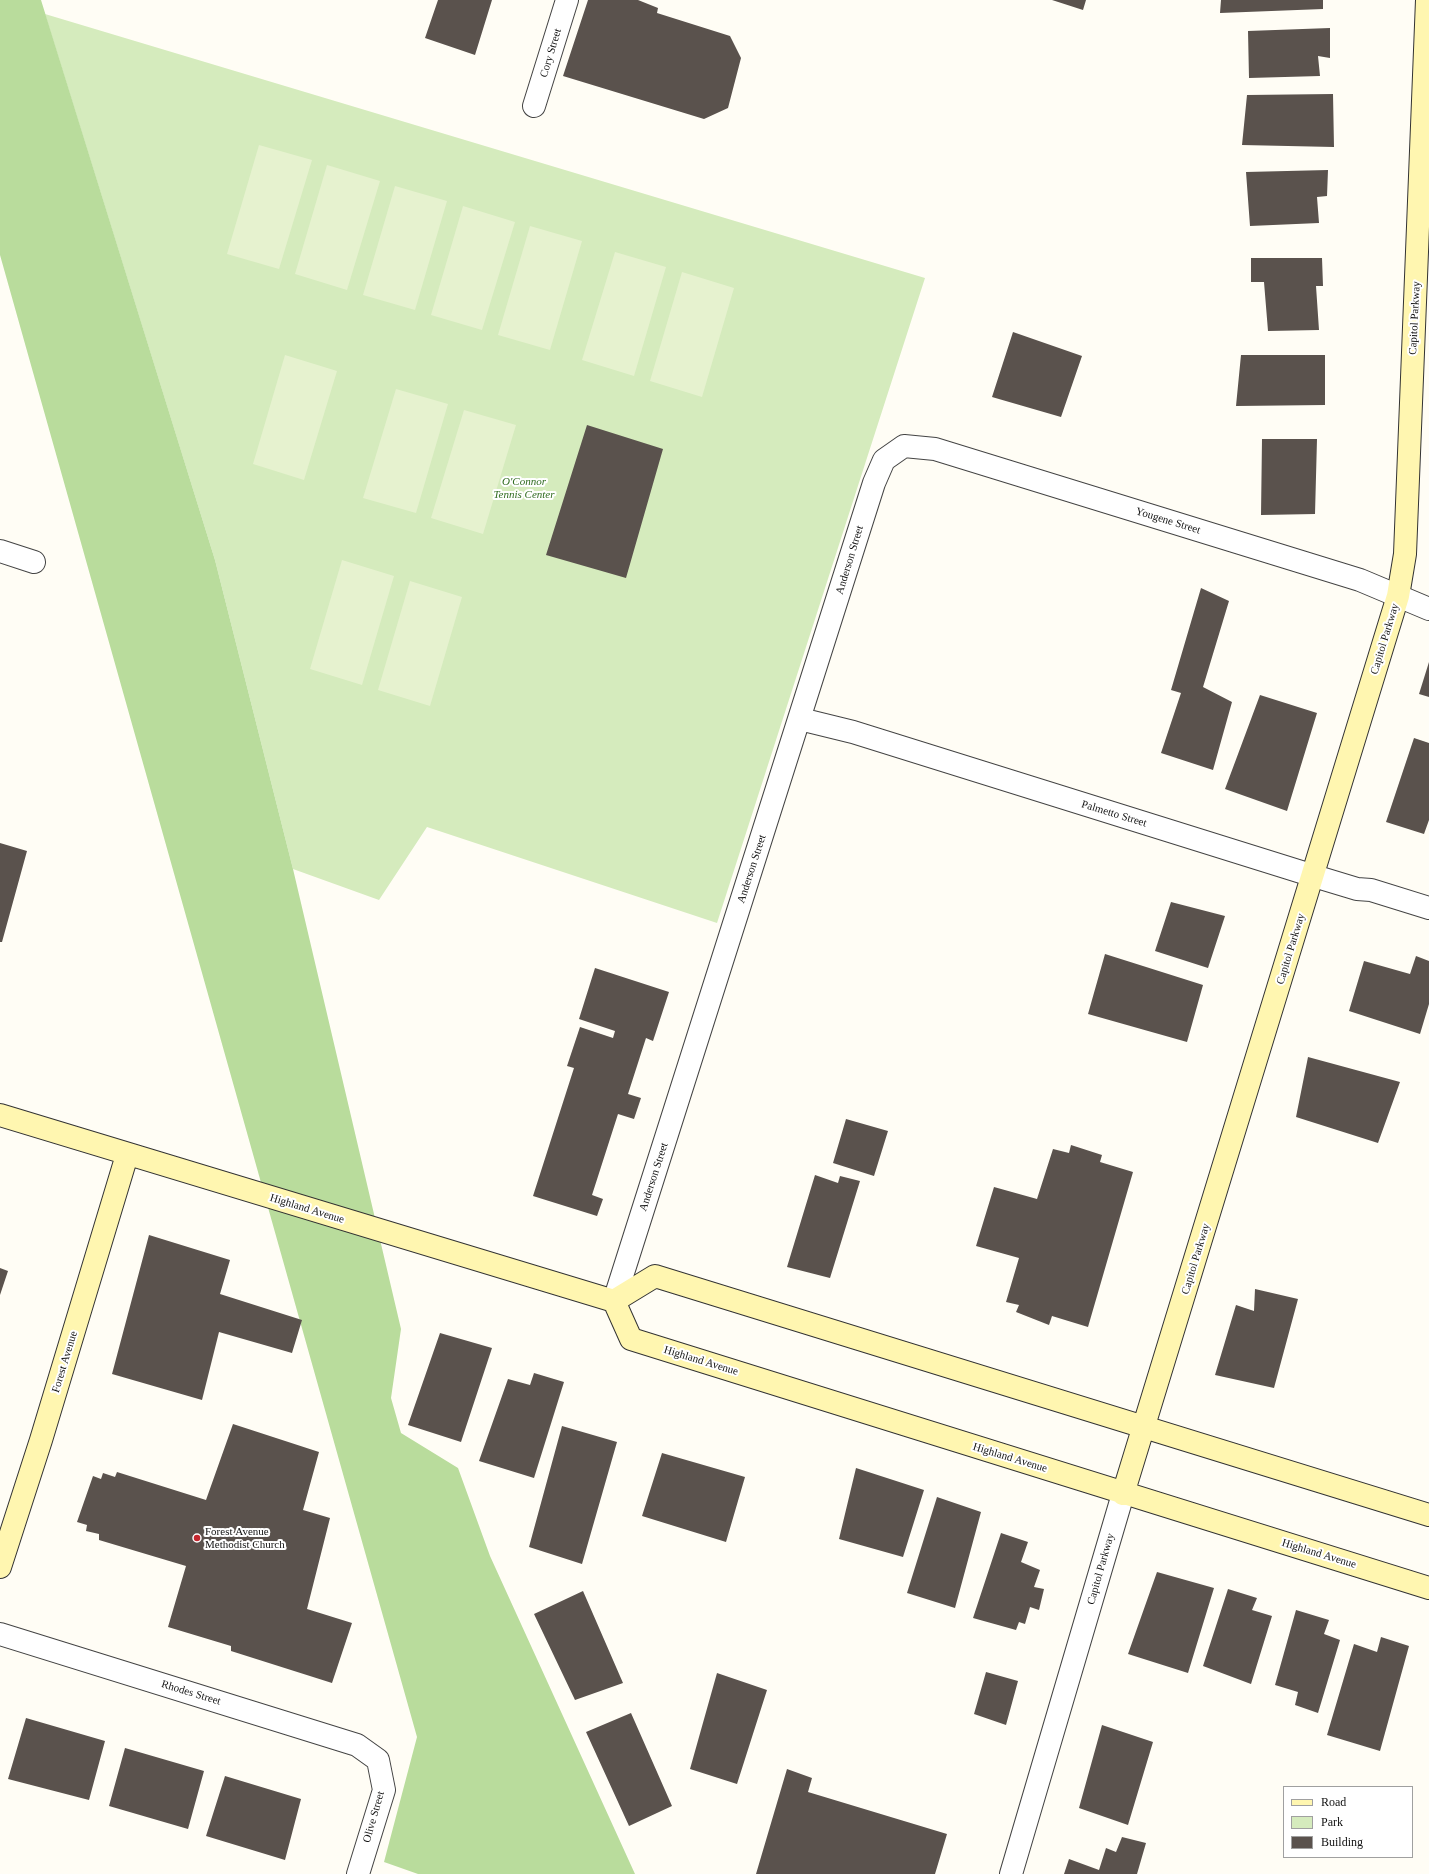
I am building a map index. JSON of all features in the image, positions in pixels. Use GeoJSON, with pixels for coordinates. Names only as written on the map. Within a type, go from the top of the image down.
{"type":"FeatureCollection","features":[{"type":"Feature","properties":{"kind":"main road","name":"Capitol Parkway"},"geometry":{"type":"LineString","coordinates":[[1124,1494],[1314,876],[1398,596],[1406,554],[1423,279],[1427,0]]}},
{"type":"Feature","properties":{"kind":"main road","name":"Highland Avenue"},"geometry":{"type":"LineString","coordinates":[[0,1116],[614,1301],[631,1339],[1429,1588]]}},
{"type":"Feature","properties":{"kind":"main road","name":"Forest Avenue"},"geometry":{"type":"LineString","coordinates":[[0,1568],[41,1440],[127,1155]]}},
{"type":"Feature","properties":{"kind":"main road"},"geometry":{"type":"LineString","coordinates":[[614,1301],[655,1276],[1429,1515]]}},
{"type":"Feature","properties":{"kind":"street","name":"Cory Street"},"geometry":{"type":"LineString","coordinates":[[534,106],[567,0]]}},
{"type":"Feature","properties":{"kind":"street","name":"Yougene Street"},"geometry":{"type":"LineString","coordinates":[[904,446],[935,449],[1360,580],[1429,609]]}},
{"type":"Feature","properties":{"kind":"street","name":"Anderson Street"},"geometry":{"type":"LineString","coordinates":[[614,1301],[874,483],[884,460],[904,446]]}},
{"type":"Feature","properties":{"kind":"street"},"geometry":{"type":"LineString","coordinates":[[0,551],[34,562]]}},
{"type":"Feature","properties":{"kind":"street","name":"Palmetto Street"},"geometry":{"type":"LineString","coordinates":[[800,719],[853,732],[1314,876],[1357,889],[1371,890],[1429,908]]}},
{"type":"Feature","properties":{"kind":"street","name":"Capitol Parkway"},"geometry":{"type":"LineString","coordinates":[[1011,1874],[1124,1494]]}},
{"type":"Feature","properties":{"kind":"street","name":"Rhodes Street"},"geometry":{"type":"LineString","coordinates":[[0,1634],[357,1744],[378,1760]]}},
{"type":"Feature","properties":{"kind":"street","name":"Olive Street"},"geometry":{"type":"LineString","coordinates":[[358,1874],[384,1790],[378,1760]]}},
{"type":"Feature","properties":{"kind":"green space"},"geometry":{"type":"Polygon","coordinates":[[[0,0],[41,0],[215,560],[293,869],[401,1329],[391,1398],[401,1433],[458,1468],[490,1556],[635,1874],[418,1874],[384,1862],[417,1737],[0,255],[0,0]]]}},
{"type":"Feature","properties":{"kind":"green space","name":"O'Connor Tennis Center"},"geometry":{"type":"Polygon","coordinates":[[[45,14],[925,278],[717,923],[427,827],[379,900],[293,869],[215,560],[45,14]]]}},
{"type":"Feature","properties":{"kind":"green space"},"geometry":{"type":"Polygon","coordinates":[[[259,145],[312,160],[279,269],[227,254],[259,145]]]}},
{"type":"Feature","properties":{"kind":"green space"},"geometry":{"type":"Polygon","coordinates":[[[327,165],[380,181],[347,290],[295,274],[327,165]]]}},
{"type":"Feature","properties":{"kind":"green space"},"geometry":{"type":"Polygon","coordinates":[[[395,186],[447,201],[415,310],[363,295],[395,186]]]}},
{"type":"Feature","properties":{"kind":"green space"},"geometry":{"type":"Polygon","coordinates":[[[463,206],[515,222],[482,330],[431,315],[463,206]]]}},
{"type":"Feature","properties":{"kind":"green space"},"geometry":{"type":"Polygon","coordinates":[[[530,226],[582,241],[550,350],[498,335],[530,226]]]}},
{"type":"Feature","properties":{"kind":"green space"},"geometry":{"type":"Polygon","coordinates":[[[615,252],[666,267],[634,376],[582,360],[615,252]]]}},
{"type":"Feature","properties":{"kind":"green space"},"geometry":{"type":"Polygon","coordinates":[[[682,272],[734,288],[702,397],[650,381],[682,272]]]}},
{"type":"Feature","properties":{"kind":"green space"},"geometry":{"type":"Polygon","coordinates":[[[285,355],[337,371],[304,480],[253,464],[285,355]]]}},
{"type":"Feature","properties":{"kind":"green space"},"geometry":{"type":"Polygon","coordinates":[[[396,389],[448,404],[416,513],[363,498],[396,389]]]}},
{"type":"Feature","properties":{"kind":"green space"},"geometry":{"type":"Polygon","coordinates":[[[464,410],[516,425],[483,534],[431,518],[464,410]]]}},
{"type":"Feature","properties":{"kind":"green space"},"geometry":{"type":"Polygon","coordinates":[[[342,560],[394,576],[362,685],[310,669],[342,560]]]}},
{"type":"Feature","properties":{"kind":"green space"},"geometry":{"type":"Polygon","coordinates":[[[410,581],[462,597],[430,706],[378,690],[410,581]]]}},
{"type":"Feature","properties":{"kind":"building"},"geometry":{"type":"Polygon","coordinates":[[[438,0],[492,0],[475,55],[425,38],[438,0]]]}},
{"type":"Feature","properties":{"kind":"building"},"geometry":{"type":"Polygon","coordinates":[[[588,0],[638,0],[658,8],[657,13],[730,36],[741,58],[728,108],[704,119],[563,76],[588,0]]]}},
{"type":"Feature","properties":{"kind":"building"},"geometry":{"type":"Polygon","coordinates":[[[1052,0],[1086,0],[1083,10],[1052,0]]]}},
{"type":"Feature","properties":{"kind":"building"},"geometry":{"type":"Polygon","coordinates":[[[1221,0],[1323,0],[1323,9],[1220,13],[1221,0]]]}},
{"type":"Feature","properties":{"kind":"building"},"geometry":{"type":"Polygon","coordinates":[[[1330,28],[1330,58],[1318,56],[1320,76],[1249,78],[1248,31],[1330,28]]]}},
{"type":"Feature","properties":{"kind":"building"},"geometry":{"type":"Polygon","coordinates":[[[1333,94],[1334,147],[1242,145],[1247,95],[1333,94]]]}},
{"type":"Feature","properties":{"kind":"building"},"geometry":{"type":"Polygon","coordinates":[[[1328,170],[1327,196],[1317,197],[1319,223],[1250,226],[1246,172],[1328,170]]]}},
{"type":"Feature","properties":{"kind":"building"},"geometry":{"type":"Polygon","coordinates":[[[1251,258],[1322,258],[1323,286],[1316,286],[1319,330],[1268,331],[1264,282],[1251,282],[1251,258]]]}},
{"type":"Feature","properties":{"kind":"building"},"geometry":{"type":"Polygon","coordinates":[[[1013,332],[1082,356],[1061,417],[992,397],[1013,332]]]}},
{"type":"Feature","properties":{"kind":"building"},"geometry":{"type":"Polygon","coordinates":[[[1241,355],[1325,355],[1325,405],[1236,406],[1241,355]]]}},
{"type":"Feature","properties":{"kind":"building"},"geometry":{"type":"Polygon","coordinates":[[[587,425],[663,449],[626,578],[546,555],[587,425]]]}},
{"type":"Feature","properties":{"kind":"building"},"geometry":{"type":"Polygon","coordinates":[[[1262,439],[1317,439],[1315,514],[1261,515],[1262,439]]]}},
{"type":"Feature","properties":{"kind":"building"},"geometry":{"type":"Polygon","coordinates":[[[1201,588],[1229,601],[1203,687],[1232,702],[1213,770],[1161,753],[1181,693],[1171,690],[1201,588]]]}},
{"type":"Feature","properties":{"kind":"building"},"geometry":{"type":"Polygon","coordinates":[[[1429,662],[1429,697],[1419,694],[1429,662]]]}},
{"type":"Feature","properties":{"kind":"building"},"geometry":{"type":"Polygon","coordinates":[[[1260,695],[1317,713],[1287,811],[1225,789],[1260,695]]]}},
{"type":"Feature","properties":{"kind":"building"},"geometry":{"type":"Polygon","coordinates":[[[1414,738],[1429,743],[1429,820],[1424,834],[1386,822],[1414,738]]]}},
{"type":"Feature","properties":{"kind":"building"},"geometry":{"type":"Polygon","coordinates":[[[0,843],[27,851],[2,942],[0,942],[0,843]]]}},
{"type":"Feature","properties":{"kind":"building"},"geometry":{"type":"Polygon","coordinates":[[[1171,902],[1225,916],[1208,968],[1155,951],[1171,902]]]}},
{"type":"Feature","properties":{"kind":"building"},"geometry":{"type":"Polygon","coordinates":[[[1105,954],[1203,985],[1187,1042],[1088,1014],[1105,954]]]}},
{"type":"Feature","properties":{"kind":"building"},"geometry":{"type":"Polygon","coordinates":[[[1416,956],[1429,961],[1429,1004],[1420,1034],[1349,1011],[1364,961],[1410,974],[1416,956]]]}},
{"type":"Feature","properties":{"kind":"building"},"geometry":{"type":"Polygon","coordinates":[[[595,968],[669,992],[653,1041],[646,1038],[628,1094],[641,1098],[634,1119],[618,1114],[592,1195],[603,1199],[597,1216],[533,1196],[574,1068],[567,1066],[580,1027],[613,1038],[615,1031],[579,1019],[595,968]]]}},
{"type":"Feature","properties":{"kind":"building"},"geometry":{"type":"Polygon","coordinates":[[[1308,1057],[1400,1082],[1378,1143],[1296,1117],[1308,1057]]]}},
{"type":"Feature","properties":{"kind":"building"},"geometry":{"type":"Polygon","coordinates":[[[846,1119],[888,1131],[874,1176],[833,1163],[846,1119]]]}},
{"type":"Feature","properties":{"kind":"building"},"geometry":{"type":"Polygon","coordinates":[[[1071,1145],[1102,1155],[1100,1162],[1133,1172],[1088,1327],[1052,1316],[1049,1325],[1016,1312],[1019,1305],[1006,1302],[1019,1258],[976,1246],[994,1187],[1037,1199],[1053,1149],[1069,1153],[1071,1145]]]}},
{"type":"Feature","properties":{"kind":"building"},"geometry":{"type":"Polygon","coordinates":[[[815,1175],[838,1183],[840,1176],[860,1181],[830,1278],[787,1267],[815,1175]]]}},
{"type":"Feature","properties":{"kind":"building"},"geometry":{"type":"Polygon","coordinates":[[[149,1235],[230,1260],[220,1294],[302,1320],[292,1353],[219,1332],[202,1400],[112,1374],[149,1235]]]}},
{"type":"Feature","properties":{"kind":"building"},"geometry":{"type":"Polygon","coordinates":[[[0,1268],[8,1271],[0,1295],[0,1268]]]}},
{"type":"Feature","properties":{"kind":"building"},"geometry":{"type":"Polygon","coordinates":[[[1255,1289],[1298,1299],[1274,1388],[1215,1375],[1236,1305],[1254,1311],[1255,1289]]]}},
{"type":"Feature","properties":{"kind":"building"},"geometry":{"type":"Polygon","coordinates":[[[440,1333],[492,1348],[461,1442],[408,1425],[440,1333]]]}},
{"type":"Feature","properties":{"kind":"building"},"geometry":{"type":"Polygon","coordinates":[[[534,1373],[564,1382],[534,1478],[479,1461],[508,1379],[530,1385],[534,1373]]]}},
{"type":"Feature","properties":{"kind":"building"},"geometry":{"type":"Polygon","coordinates":[[[233,1424],[319,1452],[303,1510],[330,1518],[307,1609],[352,1623],[332,1683],[231,1651],[231,1646],[168,1627],[186,1566],[99,1540],[99,1534],[86,1531],[87,1525],[77,1522],[93,1476],[101,1479],[103,1473],[115,1477],[117,1472],[206,1500],[233,1424]]]}},
{"type":"Feature","properties":{"kind":"building"},"geometry":{"type":"Polygon","coordinates":[[[562,1426],[617,1442],[582,1564],[529,1547],[562,1426]]]}},
{"type":"Feature","properties":{"kind":"building"},"geometry":{"type":"Polygon","coordinates":[[[662,1453],[745,1477],[726,1542],[642,1516],[662,1453]]]}},
{"type":"Feature","properties":{"kind":"building"},"geometry":{"type":"Polygon","coordinates":[[[856,1468],[924,1490],[903,1557],[839,1539],[856,1468]]]}},
{"type":"Feature","properties":{"kind":"building"},"geometry":{"type":"Polygon","coordinates":[[[937,1497],[981,1512],[955,1608],[907,1593],[937,1497]]]}},
{"type":"Feature","properties":{"kind":"building"},"geometry":{"type":"Polygon","coordinates":[[[1001,1533],[1028,1542],[1021,1562],[1040,1570],[1034,1587],[1044,1589],[1039,1610],[1030,1607],[1025,1624],[1019,1622],[1016,1630],[973,1618],[1001,1533]]]}},
{"type":"Feature","properties":{"kind":"building"},"geometry":{"type":"Polygon","coordinates":[[[1157,1572],[1214,1588],[1188,1673],[1128,1654],[1157,1572]]]}},
{"type":"Feature","properties":{"kind":"building"},"geometry":{"type":"Polygon","coordinates":[[[1228,1589],[1257,1598],[1252,1610],[1272,1616],[1251,1684],[1203,1666],[1228,1589]]]}},
{"type":"Feature","properties":{"kind":"building"},"geometry":{"type":"Polygon","coordinates":[[[583,1591],[623,1683],[575,1700],[534,1614],[583,1591]]]}},
{"type":"Feature","properties":{"kind":"building"},"geometry":{"type":"Polygon","coordinates":[[[1296,1610],[1329,1620],[1324,1634],[1340,1640],[1318,1713],[1295,1705],[1298,1692],[1275,1685],[1296,1610]]]}},
{"type":"Feature","properties":{"kind":"building"},"geometry":{"type":"Polygon","coordinates":[[[1381,1637],[1409,1646],[1380,1751],[1327,1735],[1354,1644],[1377,1652],[1381,1637]]]}},
{"type":"Feature","properties":{"kind":"building"},"geometry":{"type":"Polygon","coordinates":[[[986,1672],[1018,1681],[1006,1725],[974,1714],[986,1672]]]}},
{"type":"Feature","properties":{"kind":"building"},"geometry":{"type":"Polygon","coordinates":[[[717,1673],[767,1690],[737,1784],[690,1769],[717,1673]]]}},
{"type":"Feature","properties":{"kind":"building"},"geometry":{"type":"Polygon","coordinates":[[[631,1713],[672,1806],[629,1826],[586,1732],[631,1713]]]}},
{"type":"Feature","properties":{"kind":"building"},"geometry":{"type":"Polygon","coordinates":[[[26,1718],[105,1741],[89,1800],[8,1779],[26,1718]]]}},
{"type":"Feature","properties":{"kind":"building"},"geometry":{"type":"Polygon","coordinates":[[[1102,1725],[1153,1742],[1128,1825],[1079,1808],[1102,1725]]]}},
{"type":"Feature","properties":{"kind":"building"},"geometry":{"type":"Polygon","coordinates":[[[125,1748],[204,1771],[188,1829],[109,1806],[125,1748]]]}},
{"type":"Feature","properties":{"kind":"building"},"geometry":{"type":"Polygon","coordinates":[[[787,1769],[812,1778],[808,1792],[947,1834],[935,1874],[756,1874],[787,1769]]]}},
{"type":"Feature","properties":{"kind":"building"},"geometry":{"type":"Polygon","coordinates":[[[225,1776],[301,1799],[285,1860],[206,1836],[225,1776]]]}},
{"type":"Feature","properties":{"kind":"building"},"geometry":{"type":"Polygon","coordinates":[[[1122,1837],[1146,1843],[1137,1874],[1064,1874],[1069,1859],[1099,1870],[1106,1848],[1116,1852],[1122,1837]]]}},
{"type":"Feature","properties":{"kind":"place","name":"Forest Avenue Methodist Church"},"geometry":{"type":"Point","coordinates":[197,1538]}}]}
